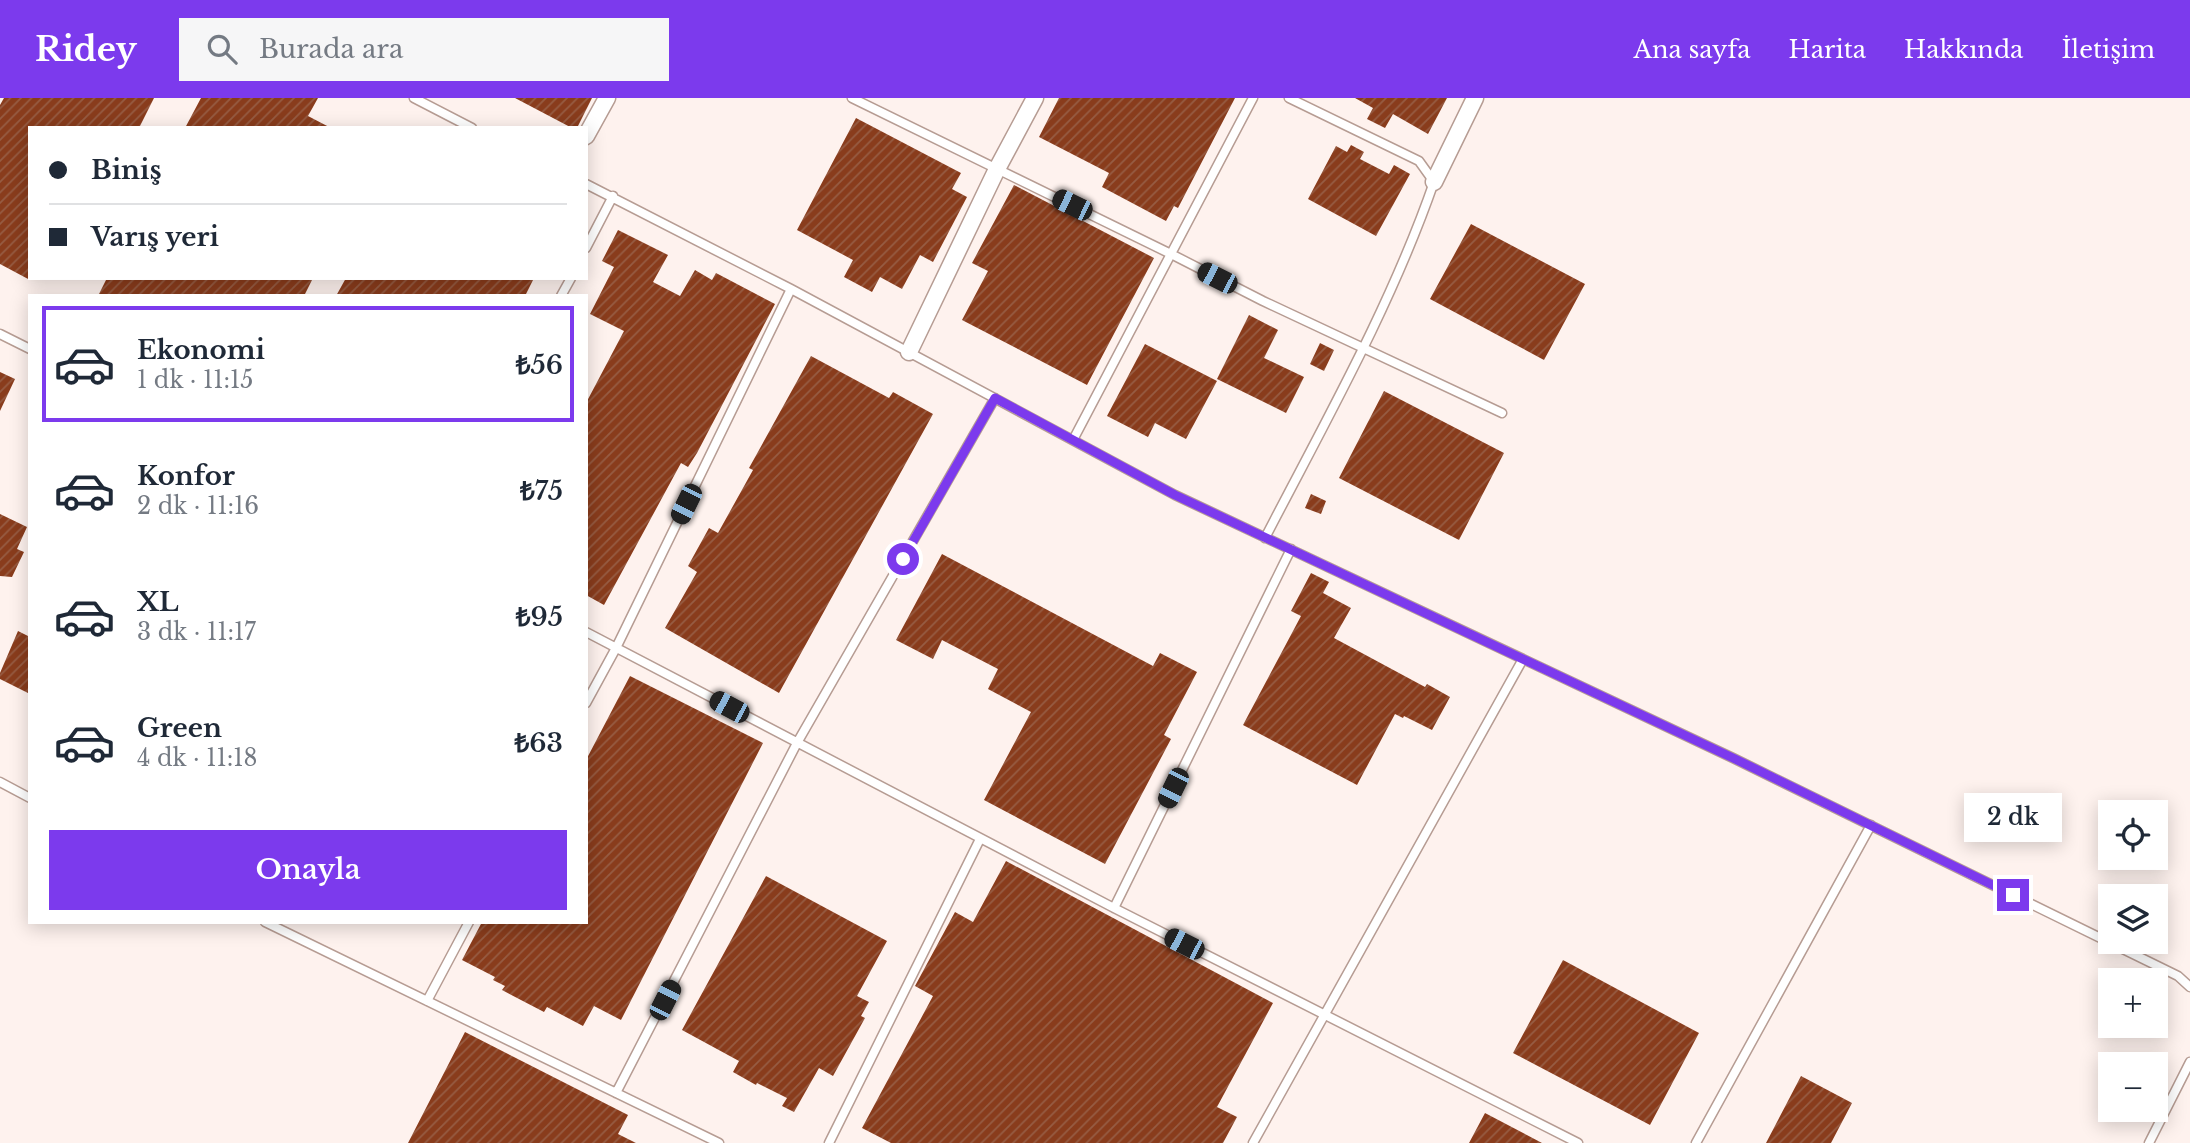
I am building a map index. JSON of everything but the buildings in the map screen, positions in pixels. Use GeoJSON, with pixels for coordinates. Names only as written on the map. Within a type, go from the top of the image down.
{"type":"FeatureCollection","features":[{"type":"Feature","properties":{"kind":"street"},"geometry":{"type":"LineString","coordinates":[[588,132],[607,98]]}},
{"type":"Feature","properties":{"kind":"street"},"geometry":{"type":"LineString","coordinates":[[909,352],[997,169],[1035,98]]}},
{"type":"Feature","properties":{"kind":"street"},"geometry":{"type":"LineString","coordinates":[[1434,182],[1475,98]]}},
{"type":"Feature","properties":{"kind":"lane"},"geometry":{"type":"LineString","coordinates":[[414,98],[468,126]]}},
{"type":"Feature","properties":{"kind":"lane"},"geometry":{"type":"LineString","coordinates":[[852,98],[1262,301],[1502,413]]}},
{"type":"Feature","properties":{"kind":"lane"},"geometry":{"type":"LineString","coordinates":[[1073,440],[1253,98]]}},
{"type":"Feature","properties":{"kind":"lane"},"geometry":{"type":"LineString","coordinates":[[1265,538],[1363,348],[1419,225],[1434,182],[1419,161],[1289,98]]}},
{"type":"Feature","properties":{"kind":"lane"},"geometry":{"type":"LineString","coordinates":[[588,185],[791,289],[1175,495],[1871,825],[2178,976],[2190,987]]}},
{"type":"Feature","properties":{"kind":"lane"},"geometry":{"type":"LineString","coordinates":[[588,244],[614,196]]}},
{"type":"Feature","properties":{"kind":"lane"},"geometry":{"type":"LineString","coordinates":[[588,699],[616,648],[791,289]]}},
{"type":"Feature","properties":{"kind":"lane"},"geometry":{"type":"LineString","coordinates":[[0,334],[28,348]]}},
{"type":"Feature","properties":{"kind":"lane"},"geometry":{"type":"LineString","coordinates":[[616,1093],[797,743],[995,398]]}},
{"type":"Feature","properties":{"kind":"lane"},"geometry":{"type":"LineString","coordinates":[[1114,908],[1291,549]]}},
{"type":"Feature","properties":{"kind":"lane"},"geometry":{"type":"LineString","coordinates":[[588,633],[980,839],[1578,1143]]}},
{"type":"Feature","properties":{"kind":"lane"},"geometry":{"type":"LineString","coordinates":[[1253,1143],[1523,659]]}},
{"type":"Feature","properties":{"kind":"lane"},"geometry":{"type":"LineString","coordinates":[[0,782],[28,797]]}},
{"type":"Feature","properties":{"kind":"lane"},"geometry":{"type":"LineString","coordinates":[[1696,1143],[1871,825]]}},
{"type":"Feature","properties":{"kind":"lane"},"geometry":{"type":"LineString","coordinates":[[829,1143],[980,839]]}},
{"type":"Feature","properties":{"kind":"lane"},"geometry":{"type":"LineString","coordinates":[[269,924],[719,1143]]}},
{"type":"Feature","properties":{"kind":"lane"},"geometry":{"type":"LineString","coordinates":[[427,1001],[468,924]]}},
{"type":"Feature","properties":{"kind":"lane"},"geometry":{"type":"LineString","coordinates":[[2149,1143],[2190,1062]]}},
{"type":"Feature","properties":{"kind":"route"},"geometry":{"type":"LineString","coordinates":[[903,559],[995,398],[1175,495],[1733,758],[2013,895]]}}]}
